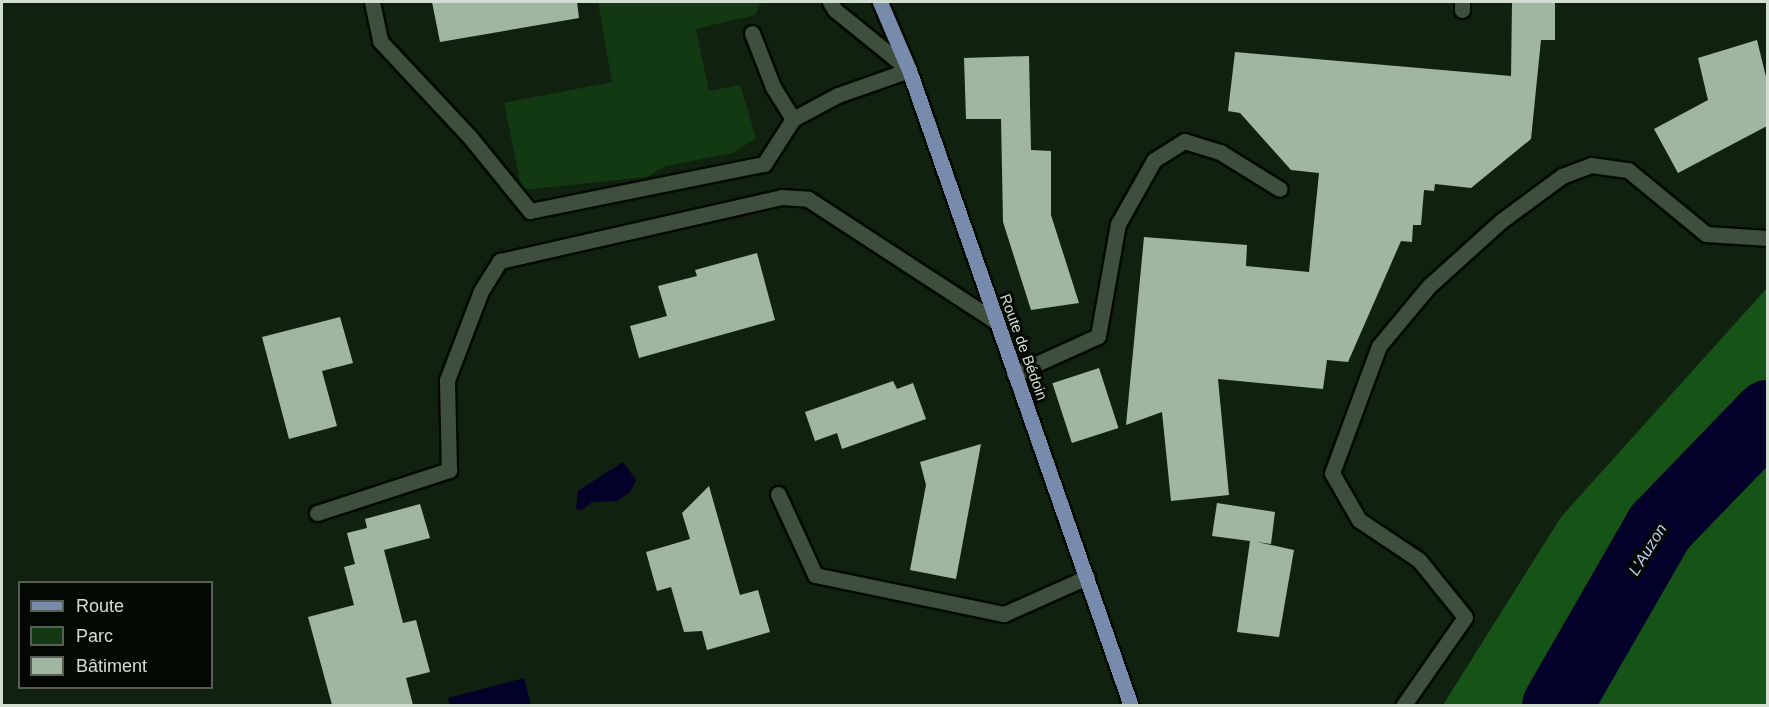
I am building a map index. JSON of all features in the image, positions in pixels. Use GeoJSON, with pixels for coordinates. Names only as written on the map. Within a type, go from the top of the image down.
{"type":"FeatureCollection","features":[{"type":"Feature","properties":{"kind":"main road","name":"Route de Bédoin"},"geometry":{"type":"LineString","coordinates":[[880,2],[909,70],[1131,705]]}},
{"type":"Feature","properties":{"kind":"street"},"geometry":{"type":"LineString","coordinates":[[372,2],[380,41],[470,136],[530,211],[764,164],[793,119],[838,95],[909,70]]}},
{"type":"Feature","properties":{"kind":"street"},"geometry":{"type":"LineString","coordinates":[[830,2],[835,10],[909,70]]}},
{"type":"Feature","properties":{"kind":"street"},"geometry":{"type":"LineString","coordinates":[[752,33],[772,87],[793,119]]}},
{"type":"Feature","properties":{"kind":"street"},"geometry":{"type":"LineString","coordinates":[[1014,374],[1098,336],[1118,224],[1154,160],[1184,141],[1220,152],[1280,189]]}},
{"type":"Feature","properties":{"kind":"street"},"geometry":{"type":"LineString","coordinates":[[1403,705],[1465,617],[1419,560],[1359,520],[1332,473],[1379,346],[1429,286],[1501,221],[1562,176],[1591,165],[1628,170],[1706,234],[1767,238]]}},
{"type":"Feature","properties":{"kind":"street"},"geometry":{"type":"LineString","coordinates":[[317,513],[449,470],[447,380],[481,291],[500,261],[782,198],[808,199],[995,321]]}},
{"type":"Feature","properties":{"kind":"street"},"geometry":{"type":"LineString","coordinates":[[777,494],[815,574],[1004,614],[1086,577]]}},
{"type":"Feature","properties":{"kind":"green space"},"geometry":{"type":"Polygon","coordinates":[[[598,2],[761,2],[755,15],[696,29],[709,91],[740,85],[756,138],[733,153],[665,166],[647,177],[522,190],[504,103],[612,82],[598,2]]]}},
{"type":"Feature","properties":{"kind":"green space"},"geometry":{"type":"Polygon","coordinates":[[[1767,288],[1767,705],[1443,705],[1561,517],[1767,288]]]}},
{"type":"Feature","properties":{"kind":"shaded area"},"geometry":{"type":"Polygon","coordinates":[[[623,462],[636,480],[630,492],[617,501],[592,502],[582,510],[576,509],[578,491],[623,462]]]}},
{"type":"Feature","properties":{"kind":"shaded area"},"geometry":{"type":"Polygon","coordinates":[[[524,678],[531,705],[450,705],[448,698],[524,678]]]}},
{"type":"Feature","properties":{"kind":"building"},"geometry":{"type":"Polygon","coordinates":[[[432,2],[577,2],[579,18],[440,42],[432,2]]]}},
{"type":"Feature","properties":{"kind":"building"},"geometry":{"type":"Polygon","coordinates":[[[1512,2],[1555,2],[1555,40],[1541,40],[1531,139],[1471,188],[1435,184],[1434,191],[1424,190],[1421,225],[1413,225],[1412,242],[1401,241],[1348,362],[1327,360],[1323,389],[1218,379],[1229,495],[1171,501],[1162,412],[1126,425],[1144,237],[1247,245],[1246,266],[1309,272],[1319,173],[1291,170],[1240,113],[1228,111],[1235,52],[1511,76],[1512,2]]]}},
{"type":"Feature","properties":{"kind":"building"},"geometry":{"type":"Polygon","coordinates":[[[1757,40],[1767,81],[1767,126],[1678,173],[1654,129],[1708,100],[1698,58],[1757,40]]]}},
{"type":"Feature","properties":{"kind":"building"},"geometry":{"type":"Polygon","coordinates":[[[1029,56],[1031,150],[1051,151],[1051,215],[1079,303],[1031,310],[1003,222],[1001,119],[966,119],[964,58],[1029,56]]]}},
{"type":"Feature","properties":{"kind":"building"},"geometry":{"type":"Polygon","coordinates":[[[757,253],[775,320],[639,358],[630,326],[667,316],[658,286],[697,276],[695,270],[757,253]]]}},
{"type":"Feature","properties":{"kind":"building"},"geometry":{"type":"Polygon","coordinates":[[[340,317],[353,363],[322,371],[337,426],[289,439],[262,337],[340,317]]]}},
{"type":"Feature","properties":{"kind":"building"},"geometry":{"type":"Polygon","coordinates":[[[1099,368],[1118,428],[1072,443],[1052,383],[1099,368]]]}},
{"type":"Feature","properties":{"kind":"building"},"geometry":{"type":"Polygon","coordinates":[[[893,381],[897,389],[913,383],[926,419],[842,449],[837,433],[815,441],[805,412],[893,381]]]}},
{"type":"Feature","properties":{"kind":"building"},"geometry":{"type":"Polygon","coordinates":[[[981,444],[956,579],[910,570],[926,485],[920,462],[981,444]]]}},
{"type":"Feature","properties":{"kind":"building"},"geometry":{"type":"Polygon","coordinates":[[[709,486],[740,595],[758,590],[770,632],[707,650],[702,631],[684,632],[671,587],[657,591],[646,552],[690,539],[682,513],[709,486]]]}},
{"type":"Feature","properties":{"kind":"building"},"geometry":{"type":"Polygon","coordinates":[[[1217,503],[1275,512],[1271,544],[1257,542],[1294,550],[1279,637],[1237,632],[1250,541],[1212,536],[1217,503]]]}},
{"type":"Feature","properties":{"kind":"building"},"geometry":{"type":"Polygon","coordinates":[[[420,504],[430,538],[384,550],[403,623],[416,620],[430,672],[406,678],[413,705],[332,705],[308,617],[354,605],[344,567],[355,564],[347,533],[367,528],[365,519],[420,504]]]}},
{"type":"Feature","properties":{"kind":"waterway","name":"L'Auzon"},"geometry":{"type":"LineString","coordinates":[[1557,706],[1660,527],[1768,415]]}}]}
